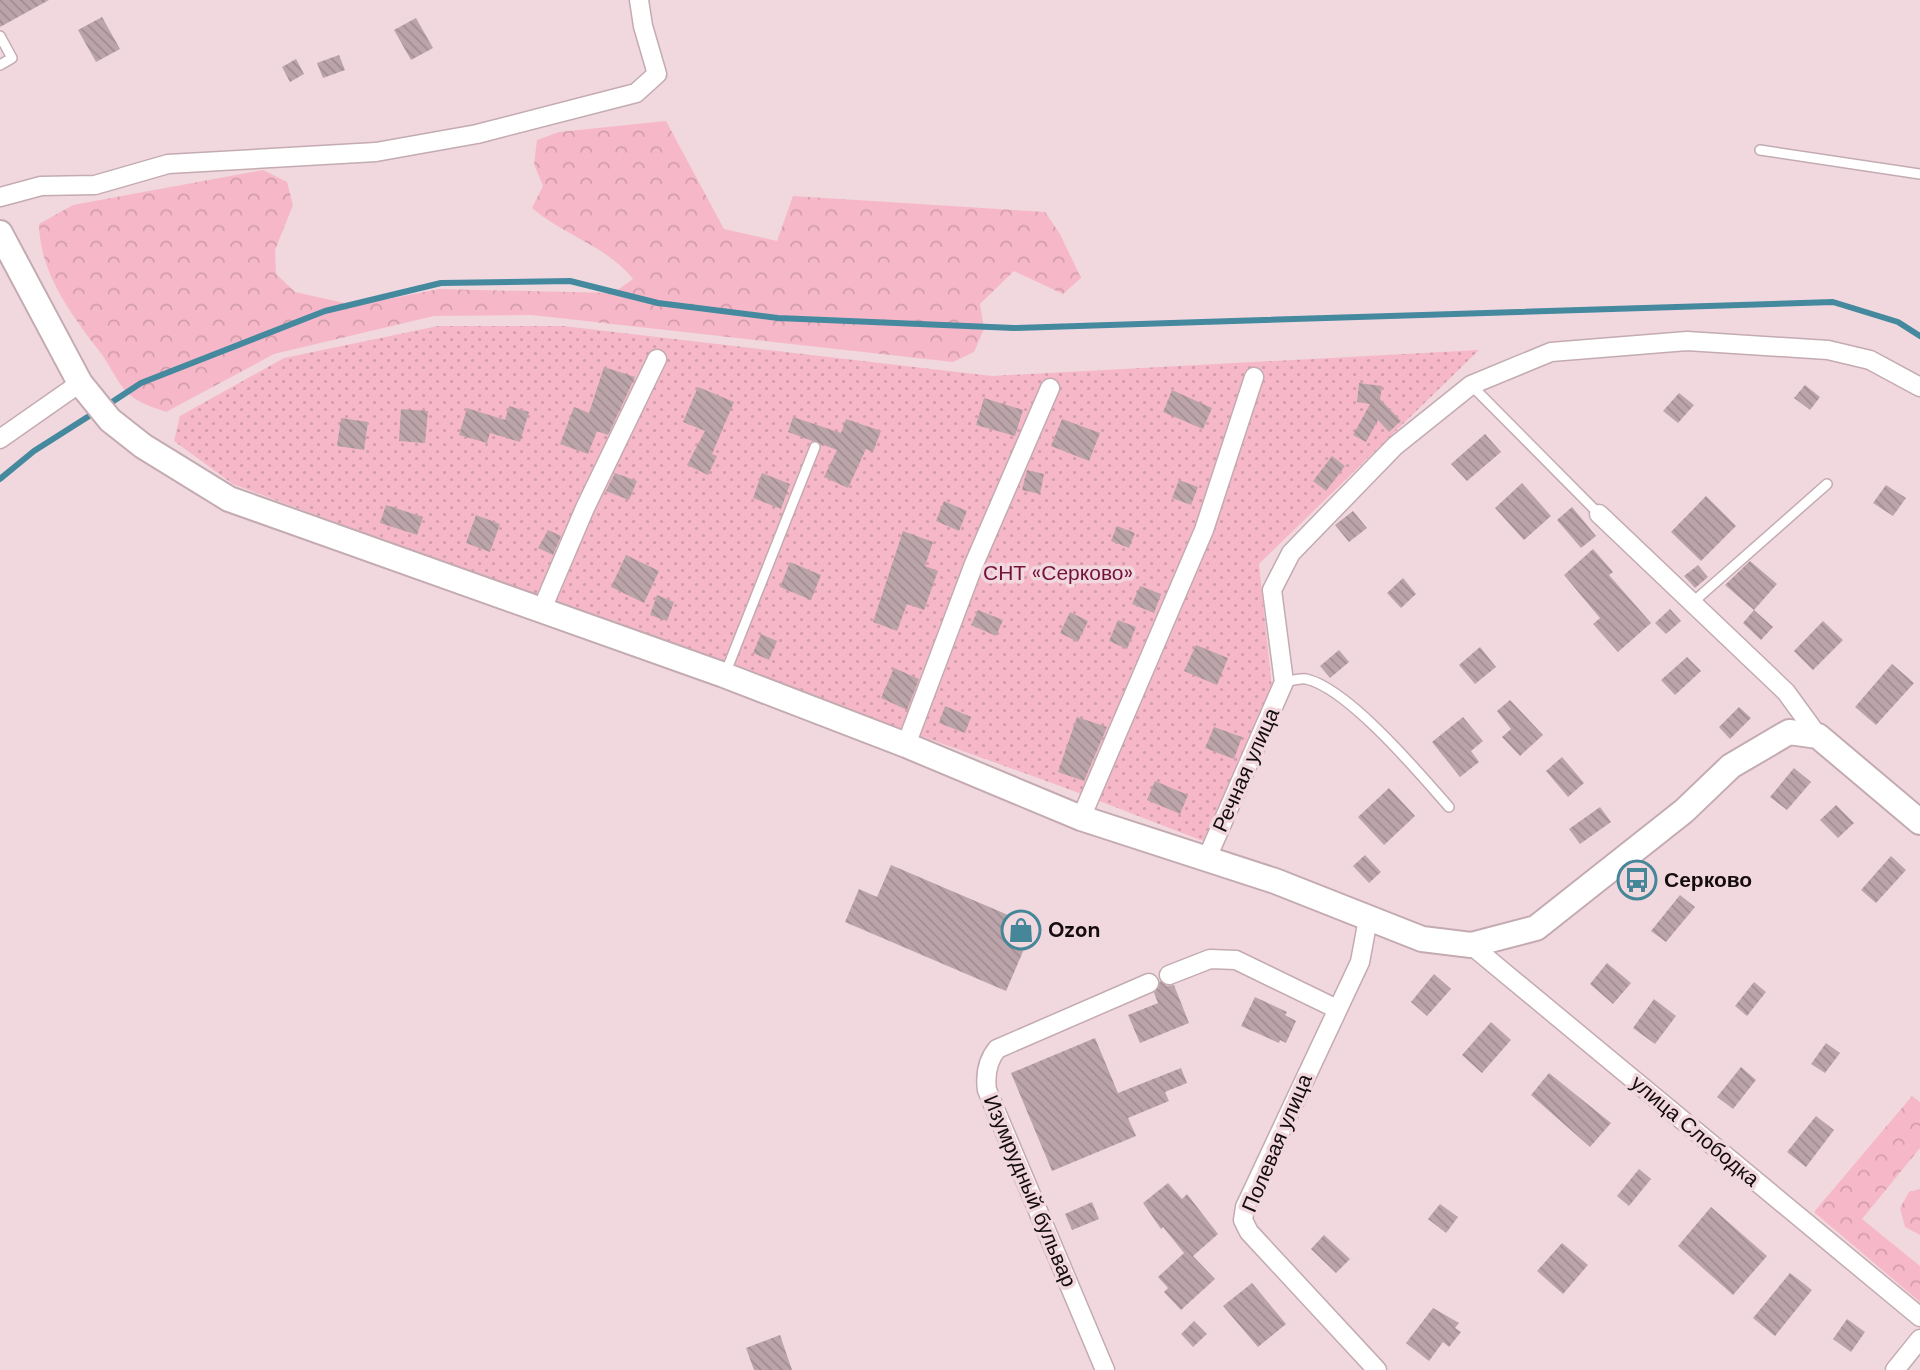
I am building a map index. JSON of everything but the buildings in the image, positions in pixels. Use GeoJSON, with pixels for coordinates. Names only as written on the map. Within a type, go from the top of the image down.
{"type":"FeatureCollection","features":[{"type":"Feature","properties":{"kind":"main road"},"geometry":{"type":"LineString","coordinates":[[0,233],[87,393],[110,420],[143,446],[229,499],[724,675],[906,744],[1081,818],[1275,881],[1422,939],[1471,945],[1536,928],[1684,811],[1731,766],[1789,732],[1818,736],[1920,822]]}},
{"type":"Feature","properties":{"kind":"street"},"geometry":{"type":"LineString","coordinates":[[0,197],[41,186],[95,185],[168,164],[376,152],[477,134],[636,93],[657,74],[643,26],[639,0]]}},
{"type":"Feature","properties":{"kind":"street"},"geometry":{"type":"LineString","coordinates":[[1284,682],[1272,590],[1291,553],[1395,446],[1471,385],[1551,352],[1687,341],[1828,350],[1870,360],[1920,387]]}},
{"type":"Feature","properties":{"kind":"street"},"geometry":{"type":"LineString","coordinates":[[542,609],[585,508],[657,359]]}},
{"type":"Feature","properties":{"kind":"street"},"geometry":{"type":"LineString","coordinates":[[1081,818],[1204,530],[1254,377]]}},
{"type":"Feature","properties":{"kind":"street"},"geometry":{"type":"LineString","coordinates":[[906,744],[974,564],[1051,388]]}},
{"type":"Feature","properties":{"kind":"street"},"geometry":{"type":"LineString","coordinates":[[0,439],[87,393]]}},
{"type":"Feature","properties":{"kind":"street"},"geometry":{"type":"LineString","coordinates":[[1599,514],[1786,692],[1818,736]]}},
{"type":"Feature","properties":{"kind":"street","name":"Речная улица"},"geometry":{"type":"LineString","coordinates":[[1207,859],[1284,682]]}},
{"type":"Feature","properties":{"kind":"street","name":"Полевая улица"},"geometry":{"type":"LineString","coordinates":[[1368,919],[1360,962],[1245,1207],[1243,1220],[1249,1232],[1377,1370]]}},
{"type":"Feature","properties":{"kind":"street","name":"улица Слободка"},"geometry":{"type":"LineString","coordinates":[[1471,945],[1920,1317]]}},
{"type":"Feature","properties":{"kind":"street"},"geometry":{"type":"LineString","coordinates":[[1169,975],[1210,959],[1236,960],[1337,1009]]}},
{"type":"Feature","properties":{"kind":"street","name":"Изумрудный бульвар"},"geometry":{"type":"LineString","coordinates":[[1105,1370],[987,1090],[985,1079],[991,1056],[997,1049],[1149,983]]}},
{"type":"Feature","properties":{"kind":"street"},"geometry":{"type":"LineString","coordinates":[[1895,1370],[1920,1339]]}},
{"type":"Feature","properties":{"kind":"lane"},"geometry":{"type":"LineString","coordinates":[[0,36],[12,58],[0,65]]}},
{"type":"Feature","properties":{"kind":"lane"},"geometry":{"type":"LineString","coordinates":[[1760,150],[1920,174]]}},
{"type":"Feature","properties":{"kind":"lane"},"geometry":{"type":"LineString","coordinates":[[1471,385],[1599,514]]}},
{"type":"Feature","properties":{"kind":"lane"},"geometry":{"type":"LineString","coordinates":[[724,675],[815,447]]}},
{"type":"Feature","properties":{"kind":"lane"},"geometry":{"type":"LineString","coordinates":[[1691,604],[1827,484]]}},
{"type":"Feature","properties":{"kind":"lane"},"geometry":{"type":"LineString","coordinates":[[1284,682],[1306,679],[1336,695],[1397,749],[1449,807]]}},
{"type":"Feature","properties":{"kind":"green space"},"geometry":{"type":"Polygon","coordinates":[[[666,121],[724,229],[777,241],[793,196],[1045,212],[1060,234],[1081,278],[1063,294],[1014,271],[980,304],[984,329],[974,352],[953,362],[532,315],[434,316],[274,354],[166,412],[138,400],[121,385],[59,292],[45,260],[41,242],[39,224],[73,205],[263,170],[287,182],[293,205],[275,250],[276,274],[295,292],[344,303],[368,303],[439,289],[613,293],[633,279],[611,258],[532,208],[543,186],[534,164],[537,140],[559,132],[666,121]]]}},
{"type":"Feature","properties":{"kind":"green space","name":"СНТ «Серково»"},"geometry":{"type":"Polygon","coordinates":[[[438,326],[563,326],[992,376],[1479,350],[1259,564],[1272,688],[1203,841],[1063,787],[520,592],[233,484],[174,441],[180,416],[284,358],[438,326]]]}},
{"type":"Feature","properties":{"kind":"green space"},"geometry":{"type":"Polygon","coordinates":[[[1912,1096],[1920,1102],[1920,1148],[1862,1219],[1920,1266],[1920,1302],[1814,1212],[1912,1096]]]}},
{"type":"Feature","properties":{"kind":"green space"},"geometry":{"type":"Polygon","coordinates":[[[1920,1189],[1920,1235],[1905,1227],[1900,1208],[1909,1192],[1920,1189]]]}},
{"type":"Feature","properties":{"kind":"waterway"},"geometry":{"type":"LineString","coordinates":[[106,406],[141,383],[325,311],[441,283],[570,281],[658,303],[778,318],[1014,328],[1833,302],[1898,322],[1920,336]]}},
{"type":"Feature","properties":{"kind":"waterway"},"geometry":{"type":"LineString","coordinates":[[0,479],[34,451],[97,411]]}},
{"type":"Feature","properties":{"kind":"place","name":"Серково"},"geometry":{"type":"Point","coordinates":[1637,880]}},
{"type":"Feature","properties":{"kind":"place","name":"Ozon"},"geometry":{"type":"Point","coordinates":[1021,930]}}]}
